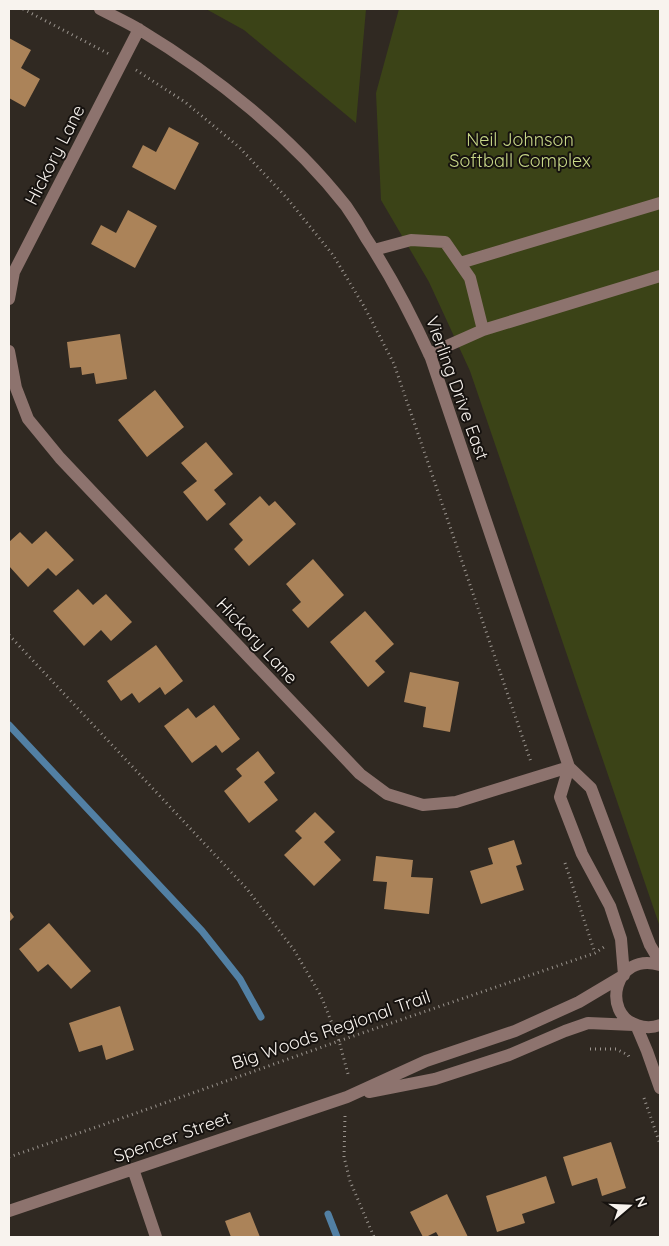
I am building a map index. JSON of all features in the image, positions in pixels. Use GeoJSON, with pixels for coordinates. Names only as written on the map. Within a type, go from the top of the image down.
{"type":"FeatureCollection","features":[{"type":"Feature","properties":{"kind":"street","name":"Vierling Drive East"},"geometry":{"type":"LineString","coordinates":[[100,9],[139,29],[202,71],[258,114],[307,161],[347,207],[384,265],[410,312],[429,354],[569,767],[591,788],[647,939],[660,964]]}},
{"type":"Feature","properties":{"kind":"street","name":"Hickory Lane"},"geometry":{"type":"LineString","coordinates":[[9,299],[14,272],[139,29]]}},
{"type":"Feature","properties":{"kind":"street"},"geometry":{"type":"LineString","coordinates":[[460,263],[660,203]]}},
{"type":"Feature","properties":{"kind":"street"},"geometry":{"type":"LineString","coordinates":[[374,250],[411,240],[445,242],[470,278],[483,330]]}},
{"type":"Feature","properties":{"kind":"street"},"geometry":{"type":"LineString","coordinates":[[429,354],[483,330],[660,276]]}},
{"type":"Feature","properties":{"kind":"street","name":"Hickory Lane"},"geometry":{"type":"LineString","coordinates":[[9,351],[16,388],[28,419],[60,458],[360,774],[387,794],[423,805],[456,802],[569,767]]}},
{"type":"Feature","properties":{"kind":"street"},"geometry":{"type":"LineString","coordinates":[[569,767],[560,797],[582,854],[610,906],[622,939],[622,976],[617,987],[616,998],[619,1009],[625,1018],[635,1025],[648,1051],[660,1088]]}},
{"type":"Feature","properties":{"kind":"street","name":"Spencer Street"},"geometry":{"type":"LineString","coordinates":[[9,1211],[347,1097],[426,1061],[515,1031],[580,1002],[639,964],[660,964]]}},
{"type":"Feature","properties":{"kind":"street","name":"Spencer Street"},"geometry":{"type":"LineString","coordinates":[[347,1097],[436,1080],[509,1055],[588,1022],[645,1027],[655,1027],[660,1024]]}},
{"type":"Feature","properties":{"kind":"street"},"geometry":{"type":"LineString","coordinates":[[133,1169],[156,1237]]}},
{"type":"Feature","properties":{"kind":"path"},"geometry":{"type":"LineString","coordinates":[[23,9],[122,61],[185,102],[239,147],[286,196],[333,255],[365,308],[394,364],[536,778]]}},
{"type":"Feature","properties":{"kind":"path"},"geometry":{"type":"LineString","coordinates":[[9,635],[247,889],[294,950],[321,996],[339,1041],[348,1074],[344,1157],[350,1181],[374,1237]]}},
{"type":"Feature","properties":{"kind":"path"},"geometry":{"type":"LineString","coordinates":[[564,861],[595,953]]}},
{"type":"Feature","properties":{"kind":"path","name":"Big Woods Regional Trail"},"geometry":{"type":"LineString","coordinates":[[9,1157],[595,953],[610,942],[622,939]]}},
{"type":"Feature","properties":{"kind":"path"},"geometry":{"type":"LineString","coordinates":[[590,1049],[616,1049],[628,1055],[631,1062]]}},
{"type":"Feature","properties":{"kind":"path"},"geometry":{"type":"LineString","coordinates":[[643,1093],[660,1144]]}},
{"type":"Feature","properties":{"kind":"green space"},"geometry":{"type":"Polygon","coordinates":[[[206,9],[366,9],[356,123],[244,30],[206,9]]]}},
{"type":"Feature","properties":{"kind":"green space","name":"Neil Johnson Softball Complex"},"geometry":{"type":"Polygon","coordinates":[[[399,9],[660,9],[660,927],[470,371],[429,282],[381,200],[376,93],[399,9]]]}},
{"type":"Feature","properties":{"kind":"building"},"geometry":{"type":"Polygon","coordinates":[[[9,38],[31,50],[21,68],[40,79],[25,107],[9,98],[9,38]]]}},
{"type":"Feature","properties":{"kind":"building"},"geometry":{"type":"Polygon","coordinates":[[[169,127],[199,143],[175,190],[132,167],[143,145],[156,152],[169,127]]]}},
{"type":"Feature","properties":{"kind":"building"},"geometry":{"type":"Polygon","coordinates":[[[128,210],[157,226],[135,268],[91,244],[101,225],[116,233],[128,210]]]}},
{"type":"Feature","properties":{"kind":"building"},"geometry":{"type":"Polygon","coordinates":[[[120,334],[127,379],[96,384],[94,373],[82,375],[81,367],[70,368],[67,342],[120,334]]]}},
{"type":"Feature","properties":{"kind":"building"},"geometry":{"type":"Polygon","coordinates":[[[155,390],[184,427],[147,457],[118,420],[155,390]]]}},
{"type":"Feature","properties":{"kind":"building"},"geometry":{"type":"Polygon","coordinates":[[[206,442],[233,474],[214,490],[226,504],[207,521],[183,492],[197,481],[181,463],[206,442]]]}},
{"type":"Feature","properties":{"kind":"building"},"geometry":{"type":"Polygon","coordinates":[[[260,496],[269,506],[275,501],[296,524],[249,566],[234,549],[243,540],[229,524],[260,496]]]}},
{"type":"Feature","properties":{"kind":"building"},"geometry":{"type":"Polygon","coordinates":[[[46,531],[74,560],[56,576],[48,568],[28,587],[9,566],[9,542],[20,532],[32,544],[46,531]]]}},
{"type":"Feature","properties":{"kind":"building"},"geometry":{"type":"Polygon","coordinates":[[[313,559],[344,595],[308,628],[292,610],[301,602],[286,584],[313,559]]]}},
{"type":"Feature","properties":{"kind":"building"},"geometry":{"type":"Polygon","coordinates":[[[78,589],[93,605],[106,594],[132,622],[111,641],[101,630],[84,646],[53,611],[78,589]]]}},
{"type":"Feature","properties":{"kind":"building"},"geometry":{"type":"Polygon","coordinates":[[[365,611],[394,644],[375,661],[385,672],[368,687],[330,642],[365,611]]]}},
{"type":"Feature","properties":{"kind":"building"},"geometry":{"type":"Polygon","coordinates":[[[156,645],[183,681],[165,695],[160,687],[139,703],[132,693],[121,701],[107,681],[156,645]]]}},
{"type":"Feature","properties":{"kind":"building"},"geometry":{"type":"Polygon","coordinates":[[[410,672],[459,682],[450,732],[423,727],[426,707],[404,702],[410,672]]]}},
{"type":"Feature","properties":{"kind":"building"},"geometry":{"type":"Polygon","coordinates":[[[214,705],[240,739],[222,753],[216,745],[192,763],[164,726],[188,708],[196,718],[214,705]]]}},
{"type":"Feature","properties":{"kind":"building"},"geometry":{"type":"Polygon","coordinates":[[[258,751],[275,773],[264,782],[278,800],[249,823],[224,791],[242,776],[236,769],[258,751]]]}},
{"type":"Feature","properties":{"kind":"building"},"geometry":{"type":"Polygon","coordinates":[[[315,812],[335,832],[324,842],[341,860],[314,886],[284,855],[302,838],[295,831],[315,812]]]}},
{"type":"Feature","properties":{"kind":"building"},"geometry":{"type":"Polygon","coordinates":[[[514,840],[522,864],[516,866],[524,890],[481,904],[470,871],[493,864],[488,848],[514,840]]]}},
{"type":"Feature","properties":{"kind":"building"},"geometry":{"type":"Polygon","coordinates":[[[376,856],[413,860],[411,877],[433,878],[429,914],[384,909],[387,882],[373,881],[376,856]]]}},
{"type":"Feature","properties":{"kind":"building"},"geometry":{"type":"Polygon","coordinates":[[[9,910],[14,917],[9,922],[9,910]]]}},
{"type":"Feature","properties":{"kind":"building"},"geometry":{"type":"Polygon","coordinates":[[[49,923],[91,971],[71,989],[48,964],[38,972],[19,949],[49,923]]]}},
{"type":"Feature","properties":{"kind":"building"},"geometry":{"type":"Polygon","coordinates":[[[120,1006],[134,1050],[106,1060],[102,1045],[79,1052],[69,1023],[120,1006]]]}},
{"type":"Feature","properties":{"kind":"building"},"geometry":{"type":"Polygon","coordinates":[[[611,1142],[626,1188],[602,1196],[597,1178],[572,1186],[563,1157],[611,1142]]]}},
{"type":"Feature","properties":{"kind":"building"},"geometry":{"type":"Polygon","coordinates":[[[546,1176],[555,1203],[522,1214],[525,1223],[497,1232],[486,1196],[546,1176]]]}},
{"type":"Feature","properties":{"kind":"building"},"geometry":{"type":"Polygon","coordinates":[[[447,1194],[468,1237],[439,1237],[436,1232],[423,1237],[410,1212],[447,1194]]]}},
{"type":"Feature","properties":{"kind":"building"},"geometry":{"type":"Polygon","coordinates":[[[250,1212],[260,1237],[231,1237],[225,1221],[250,1212]]]}},
{"type":"Feature","properties":{"kind":"waterway"},"geometry":{"type":"LineString","coordinates":[[9,725],[202,931],[240,979],[261,1017]]}},
{"type":"Feature","properties":{"kind":"waterway"},"geometry":{"type":"LineString","coordinates":[[328,1214],[337,1237]]}}]}
